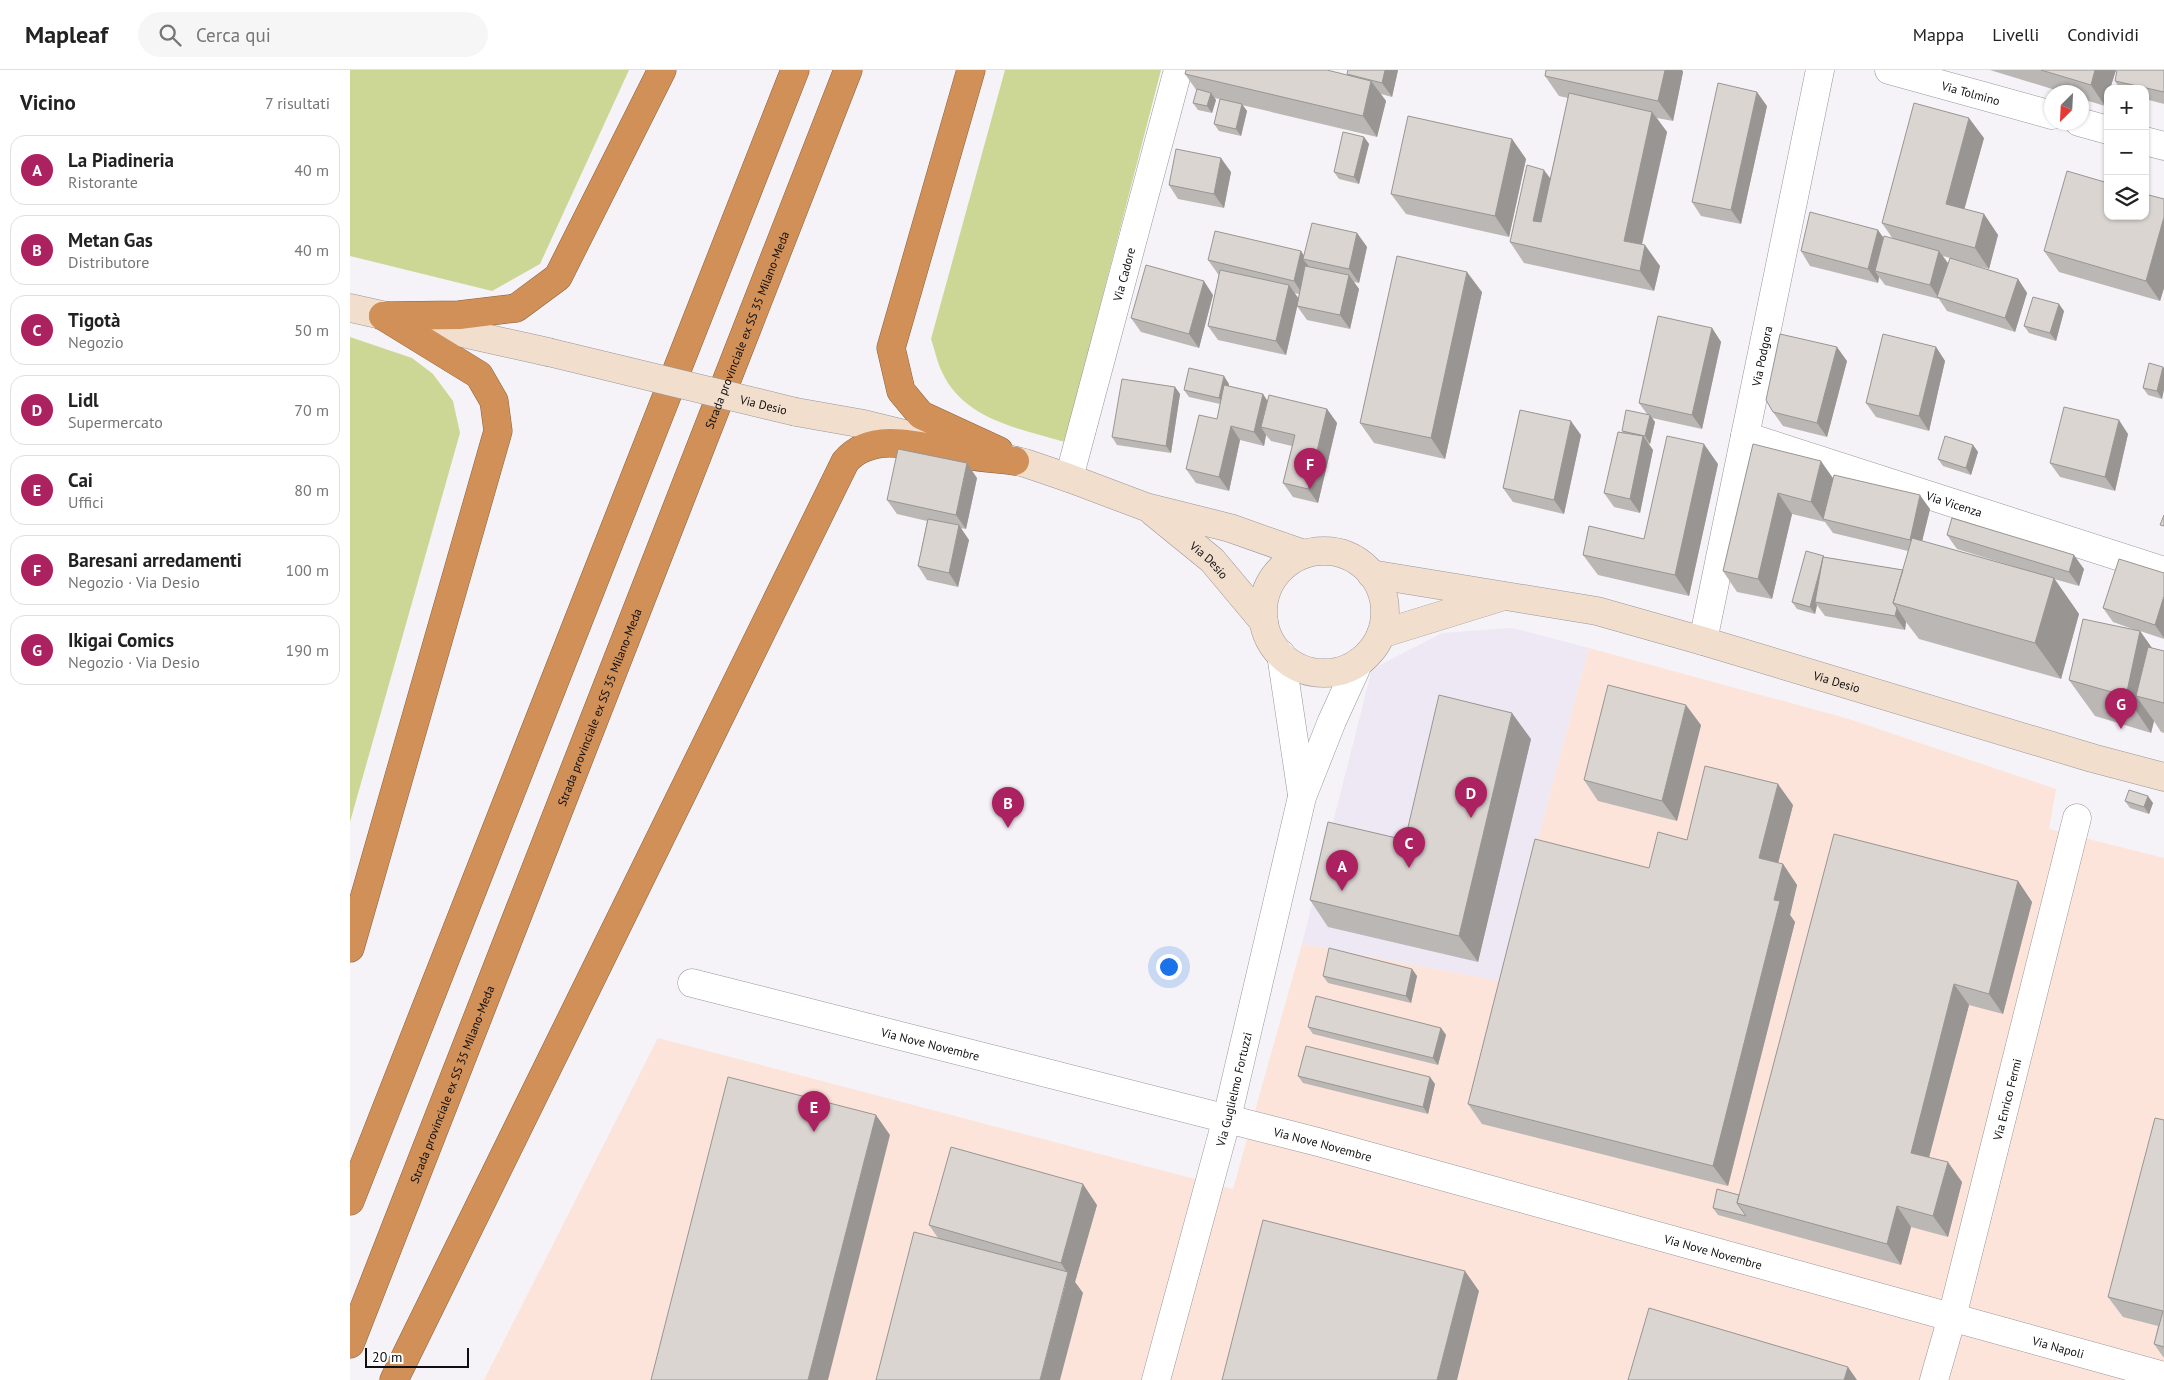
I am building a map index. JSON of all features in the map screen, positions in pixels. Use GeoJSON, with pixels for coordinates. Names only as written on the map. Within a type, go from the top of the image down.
{"type":"FeatureCollection","features":[{"type":"Feature","properties":{"kind":"highway"},"geometry":{"type":"LineString","coordinates":[[383,316],[459,315],[516,308],[558,277],[662,70]]}},
{"type":"Feature","properties":{"kind":"highway"},"geometry":{"type":"LineString","coordinates":[[350,1201],[795,70]]}},
{"type":"Feature","properties":{"kind":"highway","name":"Strada provinciale ex SS 35 Milano-Meda"},"geometry":{"type":"LineString","coordinates":[[350,1344],[848,70]]}},
{"type":"Feature","properties":{"kind":"highway"},"geometry":{"type":"LineString","coordinates":[[971,70],[891,348],[901,391],[921,415],[1020,462]]}},
{"type":"Feature","properties":{"kind":"highway"},"geometry":{"type":"LineString","coordinates":[[350,948],[498,431],[494,401],[478,375],[383,316]]}},
{"type":"Feature","properties":{"kind":"highway"},"geometry":{"type":"LineString","coordinates":[[394,1380],[845,462],[852,453],[867,446],[894,443],[1020,462]]}},
{"type":"Feature","properties":{"kind":"street","name":"Via Cadore"},"geometry":{"type":"LineString","coordinates":[[1069,478],[1178,70]]}},
{"type":"Feature","properties":{"kind":"street","name":"Via Podgora"},"geometry":{"type":"LineString","coordinates":[[1703,641],[1820,70]]}},
{"type":"Feature","properties":{"kind":"street","name":"Via Tolmino"},"geometry":{"type":"LineString","coordinates":[[1889,70],[2044,113]]}},
{"type":"Feature","properties":{"kind":"street"},"geometry":{"type":"LineString","coordinates":[[2089,125],[2104,129]]}},
{"type":"Feature","properties":{"kind":"street"},"geometry":{"type":"LineString","coordinates":[[2149,142],[2164,146]]}},
{"type":"Feature","properties":{"kind":"street","name":"Via Desio"},"geometry":{"type":"LineString","coordinates":[[350,308],[548,352],[796,412],[864,424],[1020,462],[1146,507],[1230,528],[1304,554]]}},
{"type":"Feature","properties":{"kind":"street","name":"Via Vicenza"},"geometry":{"type":"LineString","coordinates":[[1745,436],[2164,571]]}},
{"type":"Feature","properties":{"kind":"street","name":"Via Desio"},"geometry":{"type":"LineString","coordinates":[[1146,507],[1212,560],[1264,622]]}},
{"type":"Feature","properties":{"kind":"street"},"geometry":{"type":"LineString","coordinates":[[1322,550],[1341,553],[1358,561],[1372,574],[1382,592],[1385,613],[1381,634],[1372,650],[1359,662],[1340,671],[1319,673],[1298,667],[1281,654],[1270,640],[1264,622],[1264,600],[1271,581],[1285,564],[1304,554],[1322,550]]}},
{"type":"Feature","properties":{"kind":"street","name":"Via Desio"},"geometry":{"type":"LineString","coordinates":[[1372,574],[1596,612],[1703,641],[2082,755],[2164,777]]}},
{"type":"Feature","properties":{"kind":"street","name":"Via Desio"},"geometry":{"type":"LineString","coordinates":[[1381,634],[1507,596]]}},
{"type":"Feature","properties":{"kind":"street","name":"Via Guglielmo Fortuzzi"},"geometry":{"type":"LineString","coordinates":[[1281,654],[1302,797]]}},
{"type":"Feature","properties":{"kind":"street","name":"Via Guglielmo Fortuzzi"},"geometry":{"type":"LineString","coordinates":[[1156,1380],[1227,1118],[1302,797],[1332,721],[1359,662]]}},
{"type":"Feature","properties":{"kind":"street","name":"Via Enrico Fermi"},"geometry":{"type":"LineString","coordinates":[[1934,1380],[1952,1317],[2077,818]]}},
{"type":"Feature","properties":{"kind":"street","name":"Via Nove Novembre"},"geometry":{"type":"LineString","coordinates":[[692,983],[1227,1118],[1952,1317]]}},
{"type":"Feature","properties":{"kind":"street","name":"Via Napoli"},"geometry":{"type":"LineString","coordinates":[[1952,1317],[2164,1376]]}},
{"type":"Feature","properties":{"kind":"shaded area"},"geometry":{"type":"Polygon","coordinates":[[[1512,628],[1589,648],[1500,981],[1302,944],[1372,669],[1442,633],[1512,628]]]}},
{"type":"Feature","properties":{"kind":"shaded area"},"geometry":{"type":"Polygon","coordinates":[[[1589,648],[1849,719],[2056,789],[2049,829],[2164,858],[2164,1380],[484,1380],[658,1038],[1233,1189],[1302,944],[1500,981],[1589,648]]]}},
{"type":"Feature","properties":{"kind":"green space"},"geometry":{"type":"Polygon","coordinates":[[[350,70],[629,70],[540,264],[492,291],[350,256],[350,70]]]}},
{"type":"Feature","properties":{"kind":"green space"},"geometry":{"type":"Polygon","coordinates":[[[1005,70],[1161,70],[1065,442],[995,420],[979,412],[964,401],[952,388],[942,372],[931,339],[1005,70]]]}},
{"type":"Feature","properties":{"kind":"green space"},"geometry":{"type":"Polygon","coordinates":[[[350,337],[412,358],[433,374],[453,401],[460,433],[350,822],[350,337]]]}},
{"type":"Feature","properties":{"kind":"building"},"geometry":{"type":"Polygon","coordinates":[[[1186,70],[1327,70],[1371,81],[1363,116],[1185,74],[1186,70]]]}},
{"type":"Feature","properties":{"kind":"building"},"geometry":{"type":"Polygon","coordinates":[[[1348,70],[1385,70],[1382,83],[1347,74],[1348,70]]]}},
{"type":"Feature","properties":{"kind":"building"},"geometry":{"type":"Polygon","coordinates":[[[1546,70],[1665,70],[1658,101],[1545,76],[1546,70]]]}},
{"type":"Feature","properties":{"kind":"building"},"geometry":{"type":"Polygon","coordinates":[[[2041,70],[2095,70],[2091,85],[2041,70]]]}},
{"type":"Feature","properties":{"kind":"building"},"geometry":{"type":"Polygon","coordinates":[[[2117,70],[2164,70],[2164,92],[2149,89],[2149,85],[2133,85],[2115,81],[2117,70]]]}},
{"type":"Feature","properties":{"kind":"building"},"geometry":{"type":"Polygon","coordinates":[[[1718,83],[1757,92],[1731,210],[1692,202],[1718,83]]]}},
{"type":"Feature","properties":{"kind":"building"},"geometry":{"type":"Polygon","coordinates":[[[1197,89],[1211,93],[1207,106],[1193,103],[1197,89]]]}},
{"type":"Feature","properties":{"kind":"building"},"geometry":{"type":"Polygon","coordinates":[[[1569,93],[1652,112],[1624,241],[1645,245],[1640,271],[1510,242],[1527,165],[1544,170],[1533,221],[1541,222],[1569,93]]]}},
{"type":"Feature","properties":{"kind":"building"},"geometry":{"type":"Polygon","coordinates":[[[1220,99],[1242,104],[1236,129],[1214,124],[1220,99]]]}},
{"type":"Feature","properties":{"kind":"building"},"geometry":{"type":"Polygon","coordinates":[[[1914,103],[1969,118],[1946,204],[1984,214],[1975,248],[1882,223],[1914,103]]]}},
{"type":"Feature","properties":{"kind":"building"},"geometry":{"type":"Polygon","coordinates":[[[1408,116],[1512,139],[1495,216],[1391,194],[1408,116]]]}},
{"type":"Feature","properties":{"kind":"building"},"geometry":{"type":"Polygon","coordinates":[[[1343,132],[1364,137],[1354,177],[1334,172],[1343,132]]]}},
{"type":"Feature","properties":{"kind":"building"},"geometry":{"type":"Polygon","coordinates":[[[1176,149],[1221,158],[1214,194],[1169,185],[1176,149]]]}},
{"type":"Feature","properties":{"kind":"building"},"geometry":{"type":"Polygon","coordinates":[[[2067,171],[2104,182],[2104,220],[2149,220],[2149,195],[2164,199],[2164,217],[2146,281],[2044,251],[2067,171]]]}},
{"type":"Feature","properties":{"kind":"building"},"geometry":{"type":"Polygon","coordinates":[[[1810,212],[1878,230],[1868,269],[1801,251],[1810,212]]]}},
{"type":"Feature","properties":{"kind":"building"},"geometry":{"type":"Polygon","coordinates":[[[1312,223],[1357,233],[1349,269],[1303,259],[1312,223]]]}},
{"type":"Feature","properties":{"kind":"building"},"geometry":{"type":"Polygon","coordinates":[[[1215,231],[1301,251],[1294,281],[1208,260],[1215,231]]]}},
{"type":"Feature","properties":{"kind":"building"},"geometry":{"type":"Polygon","coordinates":[[[1884,236],[1939,251],[1930,285],[1875,271],[1884,236]]]}},
{"type":"Feature","properties":{"kind":"building"},"geometry":{"type":"Polygon","coordinates":[[[1397,256],[1467,272],[1431,438],[1360,423],[1397,256]]]}},
{"type":"Feature","properties":{"kind":"building"},"geometry":{"type":"Polygon","coordinates":[[[1950,258],[2018,279],[2005,318],[1937,297],[1950,258]]]}},
{"type":"Feature","properties":{"kind":"building"},"geometry":{"type":"Polygon","coordinates":[[[1146,265],[1204,281],[1189,334],[1131,318],[1146,265]]]}},
{"type":"Feature","properties":{"kind":"building"},"geometry":{"type":"Polygon","coordinates":[[[1305,266],[1349,275],[1340,315],[1297,306],[1305,266]]]}},
{"type":"Feature","properties":{"kind":"building"},"geometry":{"type":"Polygon","coordinates":[[[1220,270],[1289,285],[1276,341],[1208,326],[1220,270]]]}},
{"type":"Feature","properties":{"kind":"building"},"geometry":{"type":"Polygon","coordinates":[[[2033,297],[2059,304],[2050,333],[2024,326],[2033,297]]]}},
{"type":"Feature","properties":{"kind":"building"},"geometry":{"type":"Polygon","coordinates":[[[1658,316],[1712,328],[1692,415],[1639,403],[1658,316]]]}},
{"type":"Feature","properties":{"kind":"building"},"geometry":{"type":"Polygon","coordinates":[[[1780,334],[1837,347],[1817,423],[1773,412],[1766,400],[1780,334]]]}},
{"type":"Feature","properties":{"kind":"building"},"geometry":{"type":"Polygon","coordinates":[[[1883,334],[1936,347],[1919,416],[1866,403],[1883,334]]]}},
{"type":"Feature","properties":{"kind":"building"},"geometry":{"type":"Polygon","coordinates":[[[2149,363],[2163,367],[2157,391],[2143,388],[2149,363]]]}},
{"type":"Feature","properties":{"kind":"building"},"geometry":{"type":"Polygon","coordinates":[[[1189,368],[1224,376],[1219,398],[1184,390],[1189,368]]]}},
{"type":"Feature","properties":{"kind":"building"},"geometry":{"type":"Polygon","coordinates":[[[1122,379],[1175,387],[1166,446],[1112,437],[1122,379]]]}},
{"type":"Feature","properties":{"kind":"building"},"geometry":{"type":"Polygon","coordinates":[[[1224,385],[1263,394],[1254,432],[1231,426],[1219,477],[1186,469],[1199,415],[1217,419],[1224,385]]]}},
{"type":"Feature","properties":{"kind":"building"},"geometry":{"type":"Polygon","coordinates":[[[1269,395],[1327,409],[1308,489],[1283,483],[1295,435],[1261,427],[1269,395]]]}},
{"type":"Feature","properties":{"kind":"building"},"geometry":{"type":"Polygon","coordinates":[[[2064,407],[2119,420],[2105,477],[2050,463],[2064,407]]]}},
{"type":"Feature","properties":{"kind":"building"},"geometry":{"type":"Polygon","coordinates":[[[1520,410],[1571,421],[1554,500],[1503,488],[1520,410]]]}},
{"type":"Feature","properties":{"kind":"building"},"geometry":{"type":"Polygon","coordinates":[[[1626,410],[1650,415],[1645,436],[1622,431],[1626,410]]]}},
{"type":"Feature","properties":{"kind":"building"},"geometry":{"type":"Polygon","coordinates":[[[1618,432],[1643,436],[1630,499],[1604,493],[1618,432]]]}},
{"type":"Feature","properties":{"kind":"building"},"geometry":{"type":"Polygon","coordinates":[[[1667,436],[1704,444],[1675,575],[1583,555],[1589,526],[1644,539],[1667,436]]]}},
{"type":"Feature","properties":{"kind":"building"},"geometry":{"type":"Polygon","coordinates":[[[1945,436],[1973,445],[1966,468],[1938,459],[1945,436]]]}},
{"type":"Feature","properties":{"kind":"building"},"geometry":{"type":"Polygon","coordinates":[[[1753,444],[1821,461],[1811,502],[1778,493],[1758,579],[1723,571],[1753,444]]]}},
{"type":"Feature","properties":{"kind":"building"},"geometry":{"type":"Polygon","coordinates":[[[898,449],[967,463],[956,515],[887,500],[898,449]]]}},
{"type":"Feature","properties":{"kind":"building"},"geometry":{"type":"Polygon","coordinates":[[[1834,475],[1920,495],[1910,540],[1823,519],[1834,475]]]}},
{"type":"Feature","properties":{"kind":"building"},"geometry":{"type":"Polygon","coordinates":[[[2164,515],[2164,526],[2160,525],[2164,515]]]}},
{"type":"Feature","properties":{"kind":"building"},"geometry":{"type":"Polygon","coordinates":[[[1952,518],[2074,555],[2069,572],[1947,535],[1952,518]]]}},
{"type":"Feature","properties":{"kind":"building"},"geometry":{"type":"Polygon","coordinates":[[[928,519],[959,525],[949,573],[918,566],[928,519]]]}},
{"type":"Feature","properties":{"kind":"building"},"geometry":{"type":"Polygon","coordinates":[[[1912,538],[2054,578],[2035,643],[1893,603],[1912,538]]]}},
{"type":"Feature","properties":{"kind":"building"},"geometry":{"type":"Polygon","coordinates":[[[1806,551],[1824,556],[1810,607],[1792,602],[1806,551]]]}},
{"type":"Feature","properties":{"kind":"building"},"geometry":{"type":"Polygon","coordinates":[[[1823,557],[1903,570],[1893,603],[1897,608],[1895,616],[1815,602],[1823,557]]]}},
{"type":"Feature","properties":{"kind":"building"},"geometry":{"type":"Polygon","coordinates":[[[2119,559],[2164,573],[2164,596],[2155,625],[2103,608],[2119,559]]]}},
{"type":"Feature","properties":{"kind":"building"},"geometry":{"type":"Polygon","coordinates":[[[2083,619],[2140,631],[2126,696],[2069,680],[2083,619]]]}},
{"type":"Feature","properties":{"kind":"building"},"geometry":{"type":"Polygon","coordinates":[[[2148,647],[2164,651],[2164,703],[2136,696],[2148,647]]]}},
{"type":"Feature","properties":{"kind":"building"},"geometry":{"type":"Polygon","coordinates":[[[1608,685],[1686,705],[1662,801],[1584,780],[1608,685]]]}},
{"type":"Feature","properties":{"kind":"building"},"geometry":{"type":"Polygon","coordinates":[[[1439,695],[1512,713],[1459,936],[1310,900],[1328,822],[1405,840],[1439,695]]]}},
{"type":"Feature","properties":{"kind":"building"},"geometry":{"type":"Polygon","coordinates":[[[1705,766],[1778,784],[1759,858],[1783,864],[1774,900],[1780,901],[1713,1166],[1468,1104],[1535,839],[1649,868],[1658,832],[1687,840],[1705,766]]]}},
{"type":"Feature","properties":{"kind":"building"},"geometry":{"type":"Polygon","coordinates":[[[2129,790],[2148,796],[2144,807],[2125,801],[2129,790]]]}},
{"type":"Feature","properties":{"kind":"building"},"geometry":{"type":"Polygon","coordinates":[[[1834,834],[2018,881],[1989,994],[1954,984],[1911,1153],[1948,1162],[1933,1216],[1897,1206],[1887,1244],[1737,1203],[1834,834]]]}},
{"type":"Feature","properties":{"kind":"building"},"geometry":{"type":"Polygon","coordinates":[[[1329,948],[1412,969],[1406,996],[1323,976],[1329,948]]]}},
{"type":"Feature","properties":{"kind":"building"},"geometry":{"type":"Polygon","coordinates":[[[1316,996],[1441,1028],[1433,1058],[1308,1027],[1316,996]]]}},
{"type":"Feature","properties":{"kind":"building"},"geometry":{"type":"Polygon","coordinates":[[[1306,1046],[1430,1077],[1423,1107],[1298,1076],[1306,1046]]]}},
{"type":"Feature","properties":{"kind":"building"},"geometry":{"type":"Polygon","coordinates":[[[728,1077],[876,1115],[808,1380],[651,1380],[728,1077]]]}},
{"type":"Feature","properties":{"kind":"building"},"geometry":{"type":"Polygon","coordinates":[[[2155,1118],[2164,1120],[2164,1347],[2154,1344],[2163,1311],[2108,1297],[2155,1118]]]}},
{"type":"Feature","properties":{"kind":"building"},"geometry":{"type":"Polygon","coordinates":[[[951,1147],[1083,1184],[1061,1263],[929,1225],[951,1147]]]}},
{"type":"Feature","properties":{"kind":"building"},"geometry":{"type":"Polygon","coordinates":[[[1717,1189],[1739,1195],[1737,1203],[1746,1216],[1713,1208],[1717,1189]]]}},
{"type":"Feature","properties":{"kind":"building"},"geometry":{"type":"Polygon","coordinates":[[[1263,1220],[1465,1271],[1437,1380],[1222,1380],[1263,1220]]]}},
{"type":"Feature","properties":{"kind":"building"},"geometry":{"type":"Polygon","coordinates":[[[914,1232],[1068,1272],[1040,1380],[876,1380],[914,1232]]]}},
{"type":"Feature","properties":{"kind":"building"},"geometry":{"type":"Polygon","coordinates":[[[1649,1308],[1848,1367],[1844,1380],[1628,1380],[1649,1308]]]}},
{"type":"Feature","properties":{"kind":"place","name":"Baresani arredamenti"},"geometry":{"type":"Point","coordinates":[1310,489]}},
{"type":"Feature","properties":{"kind":"place","name":"Ikigai Comics"},"geometry":{"type":"Point","coordinates":[2121,729]}},
{"type":"Feature","properties":{"kind":"place","name":"Lidl"},"geometry":{"type":"Point","coordinates":[1471,818]}},
{"type":"Feature","properties":{"kind":"place","name":"Metan Gas"},"geometry":{"type":"Point","coordinates":[1008,828]}},
{"type":"Feature","properties":{"kind":"place","name":"Tigotà"},"geometry":{"type":"Point","coordinates":[1409,868]}},
{"type":"Feature","properties":{"kind":"place","name":"La Piadineria"},"geometry":{"type":"Point","coordinates":[1342,891]}},
{"type":"Feature","properties":{"kind":"place","name":"Cai"},"geometry":{"type":"Point","coordinates":[814,1132]}}]}
